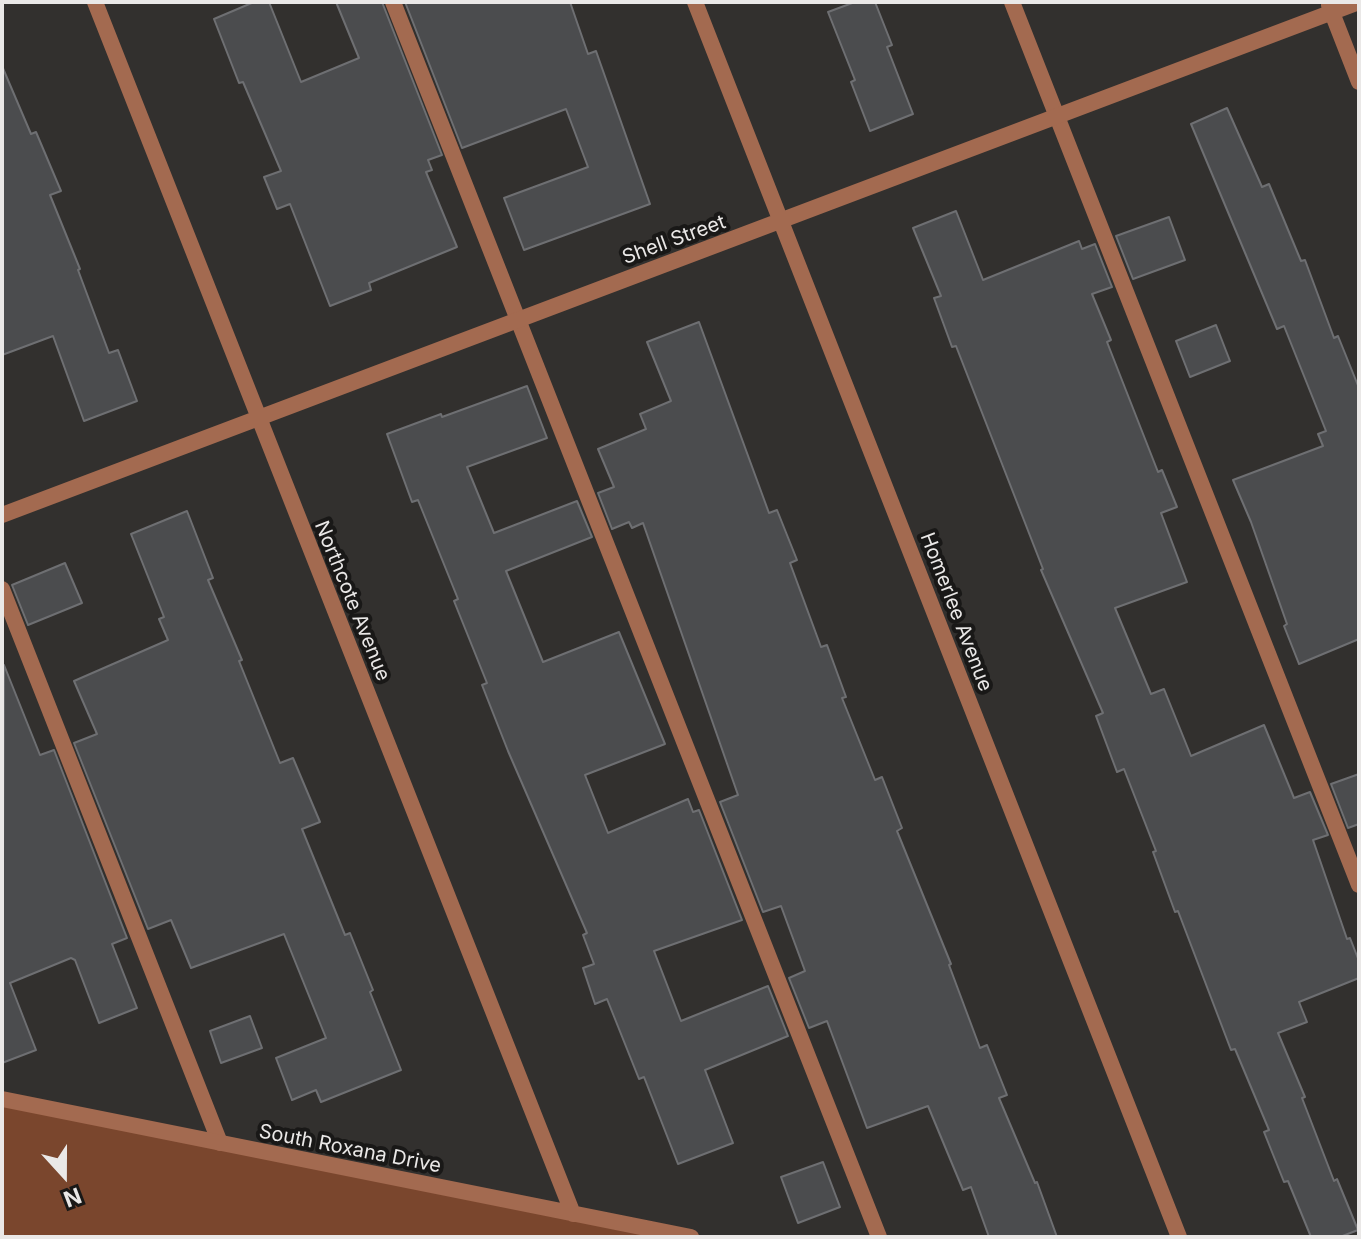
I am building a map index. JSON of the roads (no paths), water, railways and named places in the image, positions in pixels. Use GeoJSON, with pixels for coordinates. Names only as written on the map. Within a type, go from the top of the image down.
{"type":"FeatureCollection","features":[{"type":"Feature","properties":{"kind":"street","name":"Northcote Avenue"},"geometry":{"type":"LineString","coordinates":[[95,2],[573,1214]]}},
{"type":"Feature","properties":{"kind":"street"},"geometry":{"type":"LineString","coordinates":[[393,2],[879,1237]]}},
{"type":"Feature","properties":{"kind":"street","name":"Homerlee Avenue"},"geometry":{"type":"LineString","coordinates":[[695,2],[1179,1237]]}},
{"type":"Feature","properties":{"kind":"street"},"geometry":{"type":"LineString","coordinates":[[1012,2],[1359,885]]}},
{"type":"Feature","properties":{"kind":"street","name":"Shell Street"},"geometry":{"type":"LineString","coordinates":[[2,515],[1058,117],[1330,7],[1359,2]]}},
{"type":"Feature","properties":{"kind":"street"},"geometry":{"type":"LineString","coordinates":[[1330,7],[1359,82]]}},
{"type":"Feature","properties":{"kind":"street"},"geometry":{"type":"LineString","coordinates":[[2,589],[220,1143]]}},
{"type":"Feature","properties":{"kind":"street","name":"South Roxana Drive"},"geometry":{"type":"LineString","coordinates":[[2,1099],[691,1237]]}}]}
